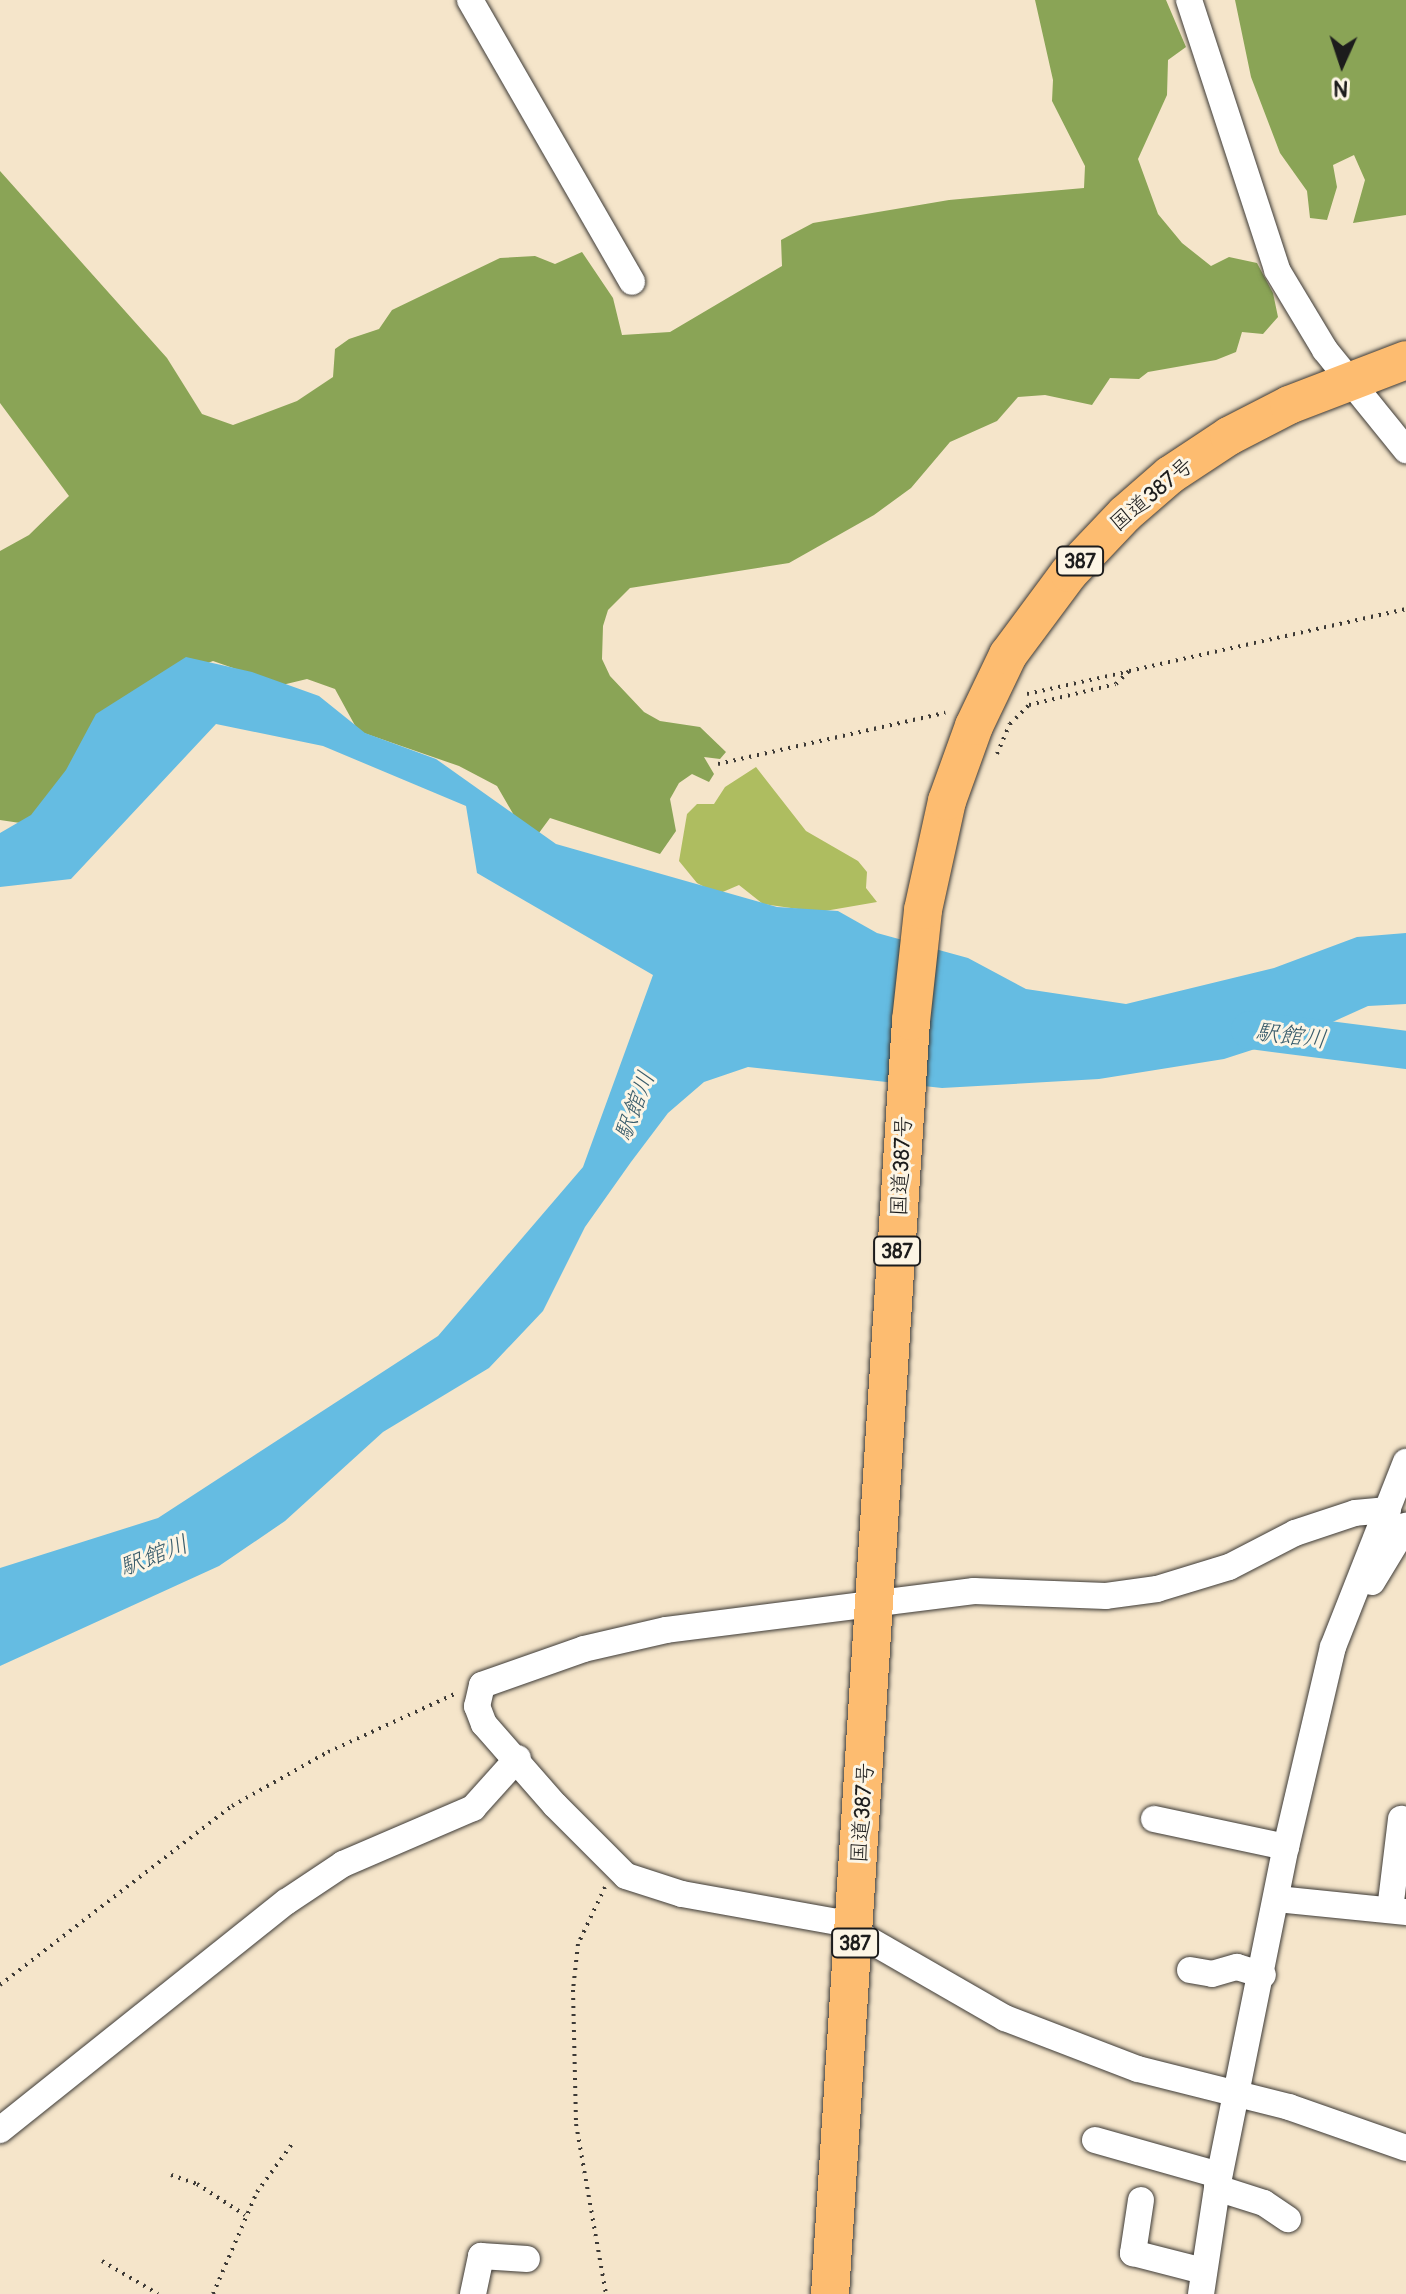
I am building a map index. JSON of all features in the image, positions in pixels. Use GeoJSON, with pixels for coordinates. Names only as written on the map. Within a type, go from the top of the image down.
{"type":"FeatureCollection","features":[{"type":"Feature","properties":{"kind":"highway","name":"国道387号"},"geometry":{"type":"LineString","coordinates":[[830,2294],[856,1932],[909,1054],[923,910],[947,801],[974,726],[1008,655],[1043,605],[1099,540],[1170,475],[1257,421],[1406,360]]}},
{"type":"Feature","properties":{"kind":"street"},"geometry":{"type":"LineString","coordinates":[[470,0],[632,282]]}},
{"type":"Feature","properties":{"kind":"street"},"geometry":{"type":"LineString","coordinates":[[1189,0],[1277,270],[1304,320],[1350,383],[1406,450]]}},
{"type":"Feature","properties":{"kind":"street"},"geometry":{"type":"LineString","coordinates":[[1141,2200],[1133,2253],[1202,2282],[1218,2182],[1263,1975],[1286,1847],[1334,1643],[1396,1510],[1406,1462]]}},
{"type":"Feature","properties":{"kind":"street"},"geometry":{"type":"LineString","coordinates":[[1396,1510],[1355,1513],[1295,1533],[1229,1567],[1157,1589],[1106,1596],[974,1591],[876,1598],[666,1630],[584,1649],[482,1685],[478,1714],[620,1871],[682,1894],[823,1917],[856,1932],[1005,2018],[1138,2069],[1333,2120],[1406,2148]]}},
{"type":"Feature","properties":{"kind":"street"},"geometry":{"type":"LineString","coordinates":[[0,2130],[286,1902],[343,1864],[473,1808],[518,1758]]}},
{"type":"Feature","properties":{"kind":"street"},"geometry":{"type":"LineString","coordinates":[[1154,1819],[1286,1847]]}},
{"type":"Feature","properties":{"kind":"street"},"geometry":{"type":"LineString","coordinates":[[1277,1899],[1398,1911],[1401,1819]]}},
{"type":"Feature","properties":{"kind":"street"},"geometry":{"type":"LineString","coordinates":[[1190,1970],[1212,1974],[1237,1967],[1263,1975]]}},
{"type":"Feature","properties":{"kind":"street"},"geometry":{"type":"LineString","coordinates":[[1095,2140],[1218,2182],[1264,2203],[1288,2219]]}},
{"type":"Feature","properties":{"kind":"street"},"geometry":{"type":"LineString","coordinates":[[473,2294],[481,2256],[527,2259]]}},
{"type":"Feature","properties":{"kind":"path"},"geometry":{"type":"LineString","coordinates":[[1027,694],[1406,609]]}},
{"type":"Feature","properties":{"kind":"path"},"geometry":{"type":"LineString","coordinates":[[994,763],[1010,724],[1029,705],[1116,684],[1129,671]]}},
{"type":"Feature","properties":{"kind":"path"},"geometry":{"type":"LineString","coordinates":[[718,764],[945,713]]}},
{"type":"Feature","properties":{"kind":"path"},"geometry":{"type":"LineString","coordinates":[[0,1985],[232,1806],[382,1726],[482,1685]]}},
{"type":"Feature","properties":{"kind":"path"},"geometry":{"type":"LineString","coordinates":[[606,2294],[576,2124],[573,1975],[578,1944],[608,1879],[620,1871]]}},
{"type":"Feature","properties":{"kind":"path"},"geometry":{"type":"LineString","coordinates":[[213,2294],[246,2216],[292,2144]]}},
{"type":"Feature","properties":{"kind":"path"},"geometry":{"type":"LineString","coordinates":[[171,2175],[197,2184],[246,2216]]}},
{"type":"Feature","properties":{"kind":"path"},"geometry":{"type":"LineString","coordinates":[[102,2261],[158,2294]]}},
{"type":"Feature","properties":{"kind":"green space"},"geometry":{"type":"Polygon","coordinates":[[[1035,0],[1166,0],[1186,47],[1168,60],[1167,95],[1138,159],[1158,214],[1182,243],[1211,266],[1229,257],[1257,263],[1273,293],[1278,317],[1263,334],[1242,332],[1236,352],[1216,360],[1148,372],[1139,379],[1110,378],[1092,405],[1045,395],[1018,397],[997,421],[950,442],[911,488],[874,515],[789,563],[630,588],[608,610],[603,626],[602,659],[610,676],[644,712],[660,721],[700,727],[726,752],[720,759],[704,757],[714,774],[709,782],[692,774],[679,783],[670,799],[676,831],[660,854],[550,818],[536,837],[515,817],[497,786],[459,766],[358,731],[335,689],[307,679],[282,685],[213,661],[174,676],[27,824],[0,820],[0,551],[29,535],[69,496],[0,403],[0,171],[167,358],[202,414],[233,425],[297,401],[333,377],[335,349],[349,339],[379,329],[392,310],[500,258],[535,256],[555,264],[582,252],[613,298],[622,335],[670,332],[782,266],[781,240],[813,223],[949,200],[1084,188],[1085,166],[1052,101],[1053,80],[1035,0]]]}},
{"type":"Feature","properties":{"kind":"green space"},"geometry":{"type":"Polygon","coordinates":[[[1235,0],[1406,0],[1406,215],[1353,223],[1365,180],[1354,155],[1333,165],[1337,187],[1327,220],[1310,218],[1307,191],[1280,153],[1251,77],[1235,0]]]}},
{"type":"Feature","properties":{"kind":"green space"},"geometry":{"type":"Polygon","coordinates":[[[756,767],[806,831],[858,861],[867,872],[866,888],[877,902],[819,912],[763,904],[739,885],[718,894],[697,883],[679,861],[687,814],[697,804],[714,804],[725,787],[756,767]]]}},
{"type":"Feature","properties":{"kind":"water"},"geometry":{"type":"Polygon","coordinates":[[[186,657],[252,672],[319,696],[365,733],[436,759],[556,844],[777,907],[838,911],[877,933],[968,958],[1026,989],[1126,1004],[1274,968],[1357,937],[1406,933],[1406,1004],[1368,1006],[1317,1029],[1224,1059],[1099,1079],[942,1088],[748,1067],[704,1082],[668,1113],[631,1162],[585,1227],[543,1311],[489,1368],[383,1432],[285,1521],[219,1566],[0,1666],[0,1568],[158,1518],[438,1336],[583,1167],[653,975],[477,873],[466,806],[323,746],[216,724],[71,879],[0,887],[0,833],[31,815],[66,770],[96,714],[186,657]]]}},
{"type":"Feature","properties":{"kind":"waterway","name":"駅館川"},"geometry":{"type":"LineString","coordinates":[[1250,1030],[1406,1050]]}}]}
